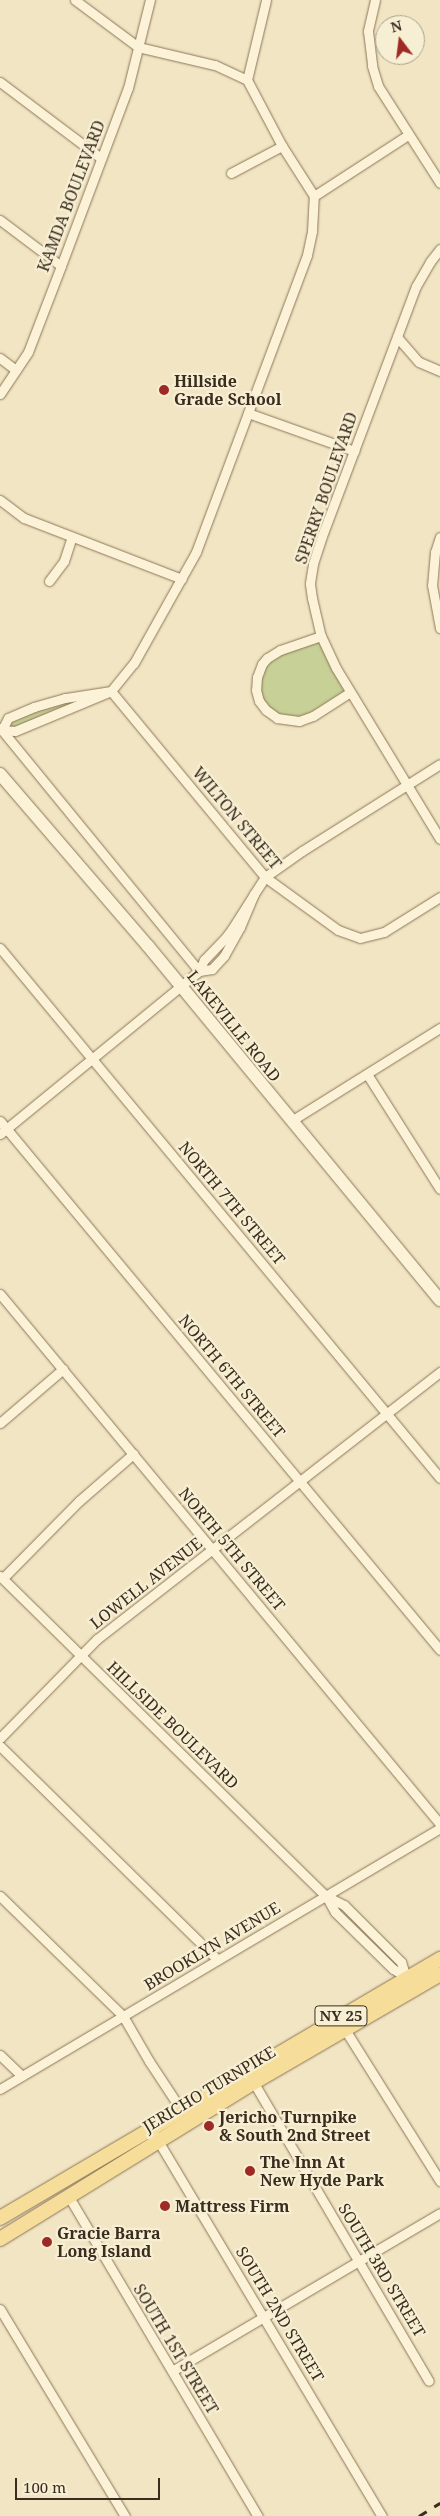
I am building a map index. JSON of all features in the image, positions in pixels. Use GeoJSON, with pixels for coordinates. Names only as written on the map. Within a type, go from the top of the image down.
{"type":"FeatureCollection","features":[{"type":"Feature","properties":{"kind":"main road","name":"LAKEVILLE ROAD"},"geometry":{"type":"LineString","coordinates":[[0,774],[148,946],[291,1122],[440,1300]]}},
{"type":"Feature","properties":{"kind":"main road","name":"JERICHO TURNPIKE"},"geometry":{"type":"LineString","coordinates":[[250,2077],[344,2028],[439,1965]]}},
{"type":"Feature","properties":{"kind":"main road","name":"JERICHO TURNPIKE"},"geometry":{"type":"LineString","coordinates":[[6,2236],[69,2196],[185,2116],[411,1983]]}},
{"type":"Feature","properties":{"kind":"main road","name":"JERICHO TURNPIKE"},"geometry":{"type":"LineString","coordinates":[[1,2217],[155,2135]]}},
{"type":"Feature","properties":{"kind":"street"},"geometry":{"type":"LineString","coordinates":[[1,730],[15,731],[111,691],[134,663],[196,552],[307,255],[312,231],[314,196],[282,146],[247,80],[215,65],[138,47],[75,0]]}},
{"type":"Feature","properties":{"kind":"street","name":"KAMDA BOULEVARD"},"geometry":{"type":"LineString","coordinates":[[0,394],[28,352],[61,266],[128,88],[150,0]]}},
{"type":"Feature","properties":{"kind":"street"},"geometry":{"type":"LineString","coordinates":[[247,80],[266,0]]}},
{"type":"Feature","properties":{"kind":"street"},"geometry":{"type":"LineString","coordinates":[[376,0],[368,31],[372,66],[378,86],[408,136],[440,183]]}},
{"type":"Feature","properties":{"kind":"street"},"geometry":{"type":"LineString","coordinates":[[0,82],[101,158]]}},
{"type":"Feature","properties":{"kind":"street"},"geometry":{"type":"LineString","coordinates":[[314,196],[408,136]]}},
{"type":"Feature","properties":{"kind":"street"},"geometry":{"type":"LineString","coordinates":[[232,173],[282,146]]}},
{"type":"Feature","properties":{"kind":"street"},"geometry":{"type":"LineString","coordinates":[[0,220],[61,266]]}},
{"type":"Feature","properties":{"kind":"street","name":"SPERRY BOULEVARD"},"geometry":{"type":"LineString","coordinates":[[440,249],[416,286],[354,451],[313,564],[312,598],[321,636],[349,693],[440,839]]}},
{"type":"Feature","properties":{"kind":"street"},"geometry":{"type":"LineString","coordinates":[[397,337],[419,362],[440,371]]}},
{"type":"Feature","properties":{"kind":"street"},"geometry":{"type":"LineString","coordinates":[[0,358],[16,370]]}},
{"type":"Feature","properties":{"kind":"street"},"geometry":{"type":"LineString","coordinates":[[248,413],[354,451]]}},
{"type":"Feature","properties":{"kind":"street"},"geometry":{"type":"LineString","coordinates":[[0,500],[24,518],[182,579]]}},
{"type":"Feature","properties":{"kind":"street"},"geometry":{"type":"LineString","coordinates":[[49,581],[64,561],[72,537]]}},
{"type":"Feature","properties":{"kind":"street"},"geometry":{"type":"LineString","coordinates":[[440,537],[435,552],[432,585],[440,628]]}},
{"type":"Feature","properties":{"kind":"street"},"geometry":{"type":"LineString","coordinates":[[321,636],[280,650],[267,658],[262,664],[257,678],[256,690],[260,701],[266,710],[277,718],[298,721],[314,716],[349,693]]}},
{"type":"Feature","properties":{"kind":"street"},"geometry":{"type":"LineString","coordinates":[[1,730],[8,718],[34,707],[78,695],[111,691]]}},
{"type":"Feature","properties":{"kind":"street","name":"WILTON STREET"},"geometry":{"type":"LineString","coordinates":[[111,691],[265,877],[338,930],[360,938],[384,932],[440,897]]}},
{"type":"Feature","properties":{"kind":"street"},"geometry":{"type":"LineString","coordinates":[[1,730],[199,971]]}},
{"type":"Feature","properties":{"kind":"street"},"geometry":{"type":"LineString","coordinates":[[3,1132],[199,971],[204,960],[226,937],[265,877],[302,851],[440,764]]}},
{"type":"Feature","properties":{"kind":"street","name":"NORTH 7TH STREET"},"geometry":{"type":"LineString","coordinates":[[0,948],[440,1478]]}},
{"type":"Feature","properties":{"kind":"street"},"geometry":{"type":"LineString","coordinates":[[291,1122],[440,1028]]}},
{"type":"Feature","properties":{"kind":"street"},"geometry":{"type":"LineString","coordinates":[[367,1074],[440,1189]]}},
{"type":"Feature","properties":{"kind":"street","name":"NORTH 6TH STREET"},"geometry":{"type":"LineString","coordinates":[[0,1121],[3,1132],[440,1650]]}},
{"type":"Feature","properties":{"kind":"street","name":"NORTH 5TH STREET"},"geometry":{"type":"LineString","coordinates":[[0,1294],[440,1824]]}},
{"type":"Feature","properties":{"kind":"street"},"geometry":{"type":"LineString","coordinates":[[0,1423],[63,1369]]}},
{"type":"Feature","properties":{"kind":"street","name":"LOWELL AVENUE"},"geometry":{"type":"LineString","coordinates":[[0,1738],[97,1639],[440,1372]]}},
{"type":"Feature","properties":{"kind":"street"},"geometry":{"type":"LineString","coordinates":[[1,1577],[78,1500],[133,1454]]}},
{"type":"Feature","properties":{"kind":"street","name":"HILLSIDE BOULEVARD"},"geometry":{"type":"LineString","coordinates":[[1,1577],[326,1896],[335,1912],[393,1969],[411,1983]]}},
{"type":"Feature","properties":{"kind":"street"},"geometry":{"type":"LineString","coordinates":[[0,1746],[218,1960]]}},
{"type":"Feature","properties":{"kind":"street","name":"BROOKLYN AVENUE"},"geometry":{"type":"LineString","coordinates":[[0,2089],[440,1828]]}},
{"type":"Feature","properties":{"kind":"street"},"geometry":{"type":"LineString","coordinates":[[0,1896],[123,2016],[149,2061],[185,2116]]}},
{"type":"Feature","properties":{"kind":"street"},"geometry":{"type":"LineString","coordinates":[[344,2028],[440,2182]]}},
{"type":"Feature","properties":{"kind":"street"},"geometry":{"type":"LineString","coordinates":[[0,2055],[22,2076]]}},
{"type":"Feature","properties":{"kind":"street","name":"SOUTH 3RD STREET"},"geometry":{"type":"LineString","coordinates":[[250,2077],[430,2381]]}},
{"type":"Feature","properties":{"kind":"street","name":"SOUTH 2ND STREET"},"geometry":{"type":"LineString","coordinates":[[155,2135],[382,2516]]}},
{"type":"Feature","properties":{"kind":"street","name":"SOUTH 1ST STREET"},"geometry":{"type":"LineString","coordinates":[[69,2196],[258,2516]]}},
{"type":"Feature","properties":{"kind":"street"},"geometry":{"type":"LineString","coordinates":[[172,2371],[440,2213]]}},
{"type":"Feature","properties":{"kind":"street"},"geometry":{"type":"LineString","coordinates":[[1,2217],[6,2236]]}},
{"type":"Feature","properties":{"kind":"street"},"geometry":{"type":"LineString","coordinates":[[0,2309],[125,2516]]}},
{"type":"Feature","properties":{"kind":"green space"},"geometry":{"type":"Polygon","coordinates":[[[320,640],[345,691],[301,718],[282,716],[270,710],[263,701],[259,689],[262,672],[268,661],[283,652],[320,640]]]}},
{"type":"Feature","properties":{"kind":"green space"},"geometry":{"type":"Polygon","coordinates":[[[102,693],[16,730],[4,728],[10,719],[38,707],[102,693]]]}},
{"type":"Feature","properties":{"kind":"railway"},"geometry":{"type":"LineString","coordinates":[[419,2516],[440,2503]]}},
{"type":"Feature","properties":{"kind":"place","name":"Hillside Grade School"},"geometry":{"type":"Point","coordinates":[164,390]}},
{"type":"Feature","properties":{"kind":"place","name":"Jericho Turnpike & South 2nd Street"},"geometry":{"type":"Point","coordinates":[209,2126]}},
{"type":"Feature","properties":{"kind":"place","name":"The Inn At New Hyde Park"},"geometry":{"type":"Point","coordinates":[250,2171]}},
{"type":"Feature","properties":{"kind":"place","name":"Mattress Firm"},"geometry":{"type":"Point","coordinates":[165,2206]}},
{"type":"Feature","properties":{"kind":"place","name":"Gracie Barra Long Island"},"geometry":{"type":"Point","coordinates":[47,2242]}}]}
